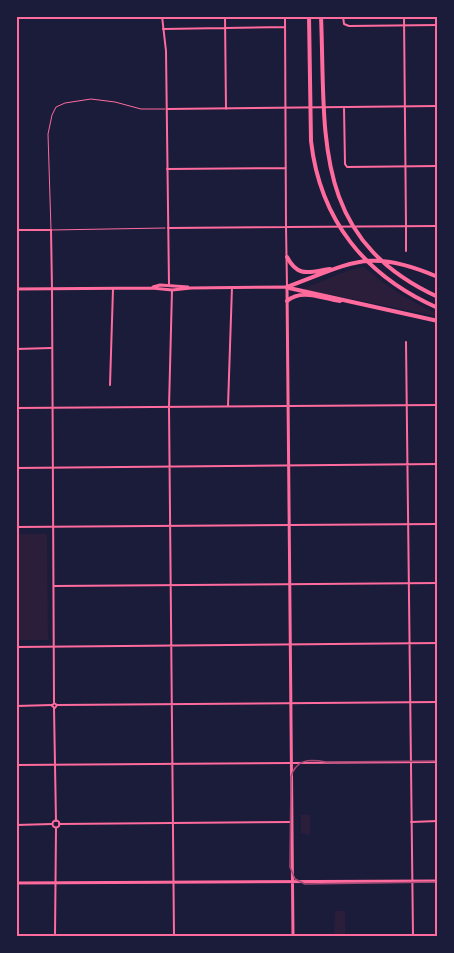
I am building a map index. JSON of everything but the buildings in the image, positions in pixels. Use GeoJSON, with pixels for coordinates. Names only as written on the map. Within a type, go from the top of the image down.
{"type":"FeatureCollection","features":[{"type":"Feature","properties":{"kind":"highway"},"geometry":{"type":"LineString","coordinates":[[305,16],[309,28]]}},
{"type":"Feature","properties":{"kind":"highway"},"geometry":{"type":"LineString","coordinates":[[309,16],[312,141],[327,203],[344,234],[375,270],[405,292],[438,308]]}},
{"type":"Feature","properties":{"kind":"highway"},"geometry":{"type":"LineString","coordinates":[[321,16],[325,136],[331,175],[338,196],[360,237],[379,257],[404,279],[438,297]]}},
{"type":"Feature","properties":{"kind":"highway"},"geometry":{"type":"LineString","coordinates":[[286,257],[292,267],[306,273],[339,267]]}},
{"type":"Feature","properties":{"kind":"highway"},"geometry":{"type":"LineString","coordinates":[[287,287],[352,262],[378,260],[409,265],[438,277]]}},
{"type":"Feature","properties":{"kind":"highway"},"geometry":{"type":"LineString","coordinates":[[287,287],[438,321]]}},
{"type":"Feature","properties":{"kind":"highway"},"geometry":{"type":"LineString","coordinates":[[287,301],[296,295],[303,294],[358,303]]}},
{"type":"Feature","properties":{"kind":"main road"},"geometry":{"type":"LineString","coordinates":[[152,288],[169,285],[191,288]]}},
{"type":"Feature","properties":{"kind":"main road"},"geometry":{"type":"LineString","coordinates":[[16,289],[152,288],[172,290],[287,287],[293,936]]}},
{"type":"Feature","properties":{"kind":"main road"},"geometry":{"type":"LineString","coordinates":[[16,884],[438,881]]}},
{"type":"Feature","properties":{"kind":"street"},"geometry":{"type":"LineString","coordinates":[[162,16],[166,47],[169,285]]}},
{"type":"Feature","properties":{"kind":"street"},"geometry":{"type":"LineString","coordinates":[[225,16],[226,109]]}},
{"type":"Feature","properties":{"kind":"street"},"geometry":{"type":"LineString","coordinates":[[285,16],[287,287]]}},
{"type":"Feature","properties":{"kind":"street"},"geometry":{"type":"LineString","coordinates":[[343,16],[344,24],[349,26],[438,25]]}},
{"type":"Feature","properties":{"kind":"street"},"geometry":{"type":"LineString","coordinates":[[404,16],[406,251]]}},
{"type":"Feature","properties":{"kind":"street"},"geometry":{"type":"LineString","coordinates":[[163,29],[285,27]]}},
{"type":"Feature","properties":{"kind":"street"},"geometry":{"type":"LineString","coordinates":[[167,109],[438,106]]}},
{"type":"Feature","properties":{"kind":"street"},"geometry":{"type":"LineString","coordinates":[[344,108],[346,167],[438,166]]}},
{"type":"Feature","properties":{"kind":"street"},"geometry":{"type":"LineString","coordinates":[[167,169],[286,168]]}},
{"type":"Feature","properties":{"kind":"street"},"geometry":{"type":"LineString","coordinates":[[168,228],[438,226]]}},
{"type":"Feature","properties":{"kind":"street"},"geometry":{"type":"LineString","coordinates":[[16,230],[51,230],[56,821],[59,824],[292,822]]}},
{"type":"Feature","properties":{"kind":"street"},"geometry":{"type":"LineString","coordinates":[[228,406],[232,287]]}},
{"type":"Feature","properties":{"kind":"street"},"geometry":{"type":"LineString","coordinates":[[110,385],[113,288]]}},
{"type":"Feature","properties":{"kind":"street"},"geometry":{"type":"LineString","coordinates":[[172,290],[169,407],[174,936]]}},
{"type":"Feature","properties":{"kind":"street"},"geometry":{"type":"LineString","coordinates":[[406,342],[413,936]]}},
{"type":"Feature","properties":{"kind":"street"},"geometry":{"type":"LineString","coordinates":[[16,349],[51,348]]}},
{"type":"Feature","properties":{"kind":"street"},"geometry":{"type":"LineString","coordinates":[[16,408],[438,405]]}},
{"type":"Feature","properties":{"kind":"street"},"geometry":{"type":"LineString","coordinates":[[16,468],[438,464]]}},
{"type":"Feature","properties":{"kind":"street"},"geometry":{"type":"LineString","coordinates":[[16,527],[438,524]]}},
{"type":"Feature","properties":{"kind":"street"},"geometry":{"type":"LineString","coordinates":[[54,586],[438,583]]}},
{"type":"Feature","properties":{"kind":"street"},"geometry":{"type":"LineString","coordinates":[[16,646],[438,643]]}},
{"type":"Feature","properties":{"kind":"street"},"geometry":{"type":"LineString","coordinates":[[16,706],[438,702]]}},
{"type":"Feature","properties":{"kind":"street"},"geometry":{"type":"LineString","coordinates":[[16,765],[438,762]]}},
{"type":"Feature","properties":{"kind":"street"},"geometry":{"type":"LineString","coordinates":[[16,825],[52,824],[56,821]]}},
{"type":"Feature","properties":{"kind":"street"},"geometry":{"type":"LineString","coordinates":[[411,822],[438,821]]}},
{"type":"Feature","properties":{"kind":"street"},"geometry":{"type":"LineString","coordinates":[[52,824],[56,828]]}},
{"type":"Feature","properties":{"kind":"street"},"geometry":{"type":"LineString","coordinates":[[55,936],[56,828],[59,824]]}},
{"type":"Feature","properties":{"kind":"lane"},"geometry":{"type":"LineString","coordinates":[[167,109],[141,109],[91,99],[60,105],[52,115],[48,134],[51,230],[168,228]]}},
{"type":"Feature","properties":{"kind":"shaded area"},"geometry":{"type":"Polygon","coordinates":[[[364,267],[390,287],[437,316],[305,290],[305,288],[341,273],[364,267]]]}},
{"type":"Feature","properties":{"kind":"shaded area"},"geometry":{"type":"Polygon","coordinates":[[[17,534],[47,534],[48,640],[17,640],[17,534]]]}},
{"type":"Feature","properties":{"kind":"shaded area"},"geometry":{"type":"Polygon","coordinates":[[[301,815],[310,815],[310,835],[301,833],[301,815]]]}},
{"type":"Feature","properties":{"kind":"shaded area"},"geometry":{"type":"Polygon","coordinates":[[[335,911],[345,911],[345,935],[334,935],[335,911]]]}},
{"type":"Feature","properties":{"kind":"tram line"},"geometry":{"type":"LineString","coordinates":[[438,761],[314,761],[300,764],[291,777],[290,867],[295,879],[305,884],[438,882]]}}]}
